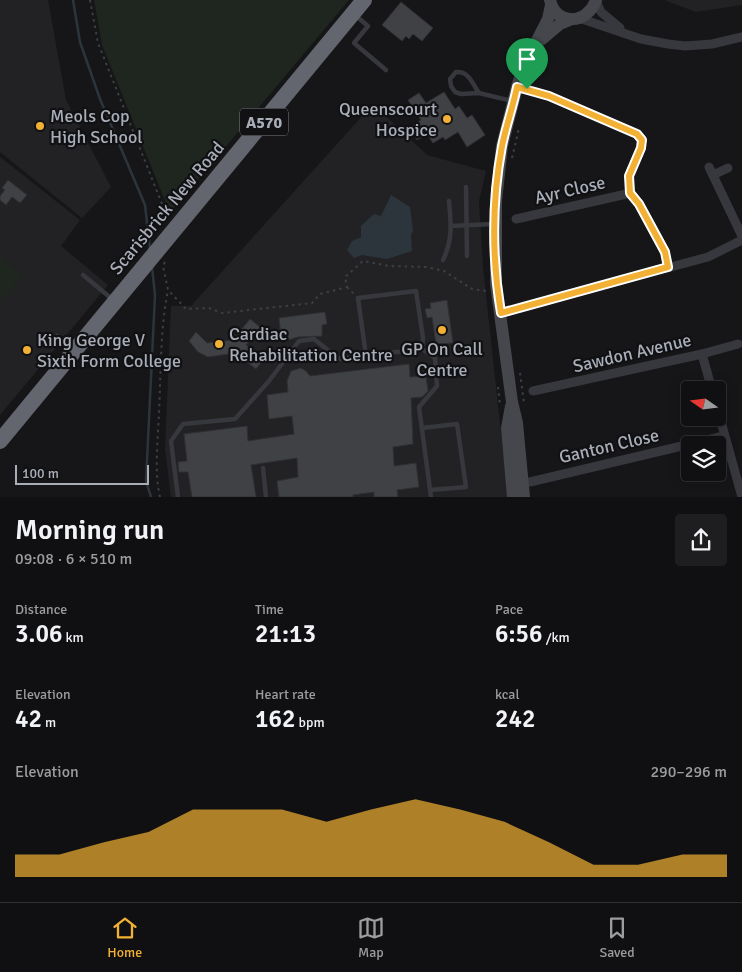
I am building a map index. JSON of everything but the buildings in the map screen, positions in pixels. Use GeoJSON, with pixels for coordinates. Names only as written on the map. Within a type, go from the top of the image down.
{"type":"FeatureCollection","features":[{"type":"Feature","properties":{"kind":"highway","name":"Scarisbrick New Road"},"geometry":{"type":"LineString","coordinates":[[0,441],[138,274],[167,246],[364,0]]}},
{"type":"Feature","properties":{"kind":"street"},"geometry":{"type":"LineString","coordinates":[[532,49],[560,24],[588,13],[596,0]]}},
{"type":"Feature","properties":{"kind":"street"},"geometry":{"type":"LineString","coordinates":[[596,0],[601,12],[608,20],[626,33]]}},
{"type":"Feature","properties":{"kind":"street"},"geometry":{"type":"LineString","coordinates":[[550,2],[559,15],[655,42],[685,46],[712,44],[742,37]]}},
{"type":"Feature","properties":{"kind":"street"},"geometry":{"type":"LineString","coordinates":[[513,497],[501,313],[496,284],[495,224],[502,146],[523,68],[548,19],[550,2]]}},
{"type":"Feature","properties":{"kind":"street"},"geometry":{"type":"LineString","coordinates":[[549,96],[637,134],[642,140],[641,148],[629,176],[630,193],[639,204],[665,252],[668,267]]}},
{"type":"Feature","properties":{"kind":"street"},"geometry":{"type":"LineString","coordinates":[[728,168],[711,171],[742,236]]}},
{"type":"Feature","properties":{"kind":"street","name":"Ayr Close"},"geometry":{"type":"LineString","coordinates":[[516,219],[630,193]]}},
{"type":"Feature","properties":{"kind":"street"},"geometry":{"type":"LineString","coordinates":[[501,313],[708,256],[742,240]]}},
{"type":"Feature","properties":{"kind":"street","name":"Sawdon Avenue"},"geometry":{"type":"LineString","coordinates":[[533,391],[702,354],[738,344]]}},
{"type":"Feature","properties":{"kind":"street"},"geometry":{"type":"LineString","coordinates":[[702,354],[710,381]]}},
{"type":"Feature","properties":{"kind":"street"},"geometry":{"type":"LineString","coordinates":[[506,403],[517,423],[524,497]]}},
{"type":"Feature","properties":{"kind":"street"},"geometry":{"type":"LineString","coordinates":[[722,426],[724,436]]}},
{"type":"Feature","properties":{"kind":"street"},"geometry":{"type":"LineString","coordinates":[[726,443],[742,497]]}},
{"type":"Feature","properties":{"kind":"street","name":"Ganton Close"},"geometry":{"type":"LineString","coordinates":[[530,482],[681,446]]}},
{"type":"Feature","properties":{"kind":"lane"},"geometry":{"type":"LineString","coordinates":[[353,13],[368,26],[354,43],[386,70]]}},
{"type":"Feature","properties":{"kind":"lane"},"geometry":{"type":"LineString","coordinates":[[479,93],[463,71],[456,72],[450,79],[451,86],[455,92],[461,94],[479,93],[514,101]]}},
{"type":"Feature","properties":{"kind":"lane"},"geometry":{"type":"LineString","coordinates":[[466,188],[467,256]]}},
{"type":"Feature","properties":{"kind":"lane"},"geometry":{"type":"LineString","coordinates":[[443,260],[448,249],[451,233],[449,201]]}},
{"type":"Feature","properties":{"kind":"lane"},"geometry":{"type":"LineString","coordinates":[[451,226],[495,224]]}},
{"type":"Feature","properties":{"kind":"lane"},"geometry":{"type":"LineString","coordinates":[[83,275],[115,302]]}},
{"type":"Feature","properties":{"kind":"lane"},"geometry":{"type":"LineString","coordinates":[[366,356],[358,298],[416,291],[423,338],[422,349]]}},
{"type":"Feature","properties":{"kind":"lane"},"geometry":{"type":"LineString","coordinates":[[57,336],[75,350]]}},
{"type":"Feature","properties":{"kind":"lane"},"geometry":{"type":"LineString","coordinates":[[178,497],[171,441],[183,424],[235,419],[269,381],[299,341],[314,339],[339,359],[422,349],[435,358],[437,386],[419,408],[431,497]]}},
{"type":"Feature","properties":{"kind":"lane"},"geometry":{"type":"LineString","coordinates":[[422,428],[457,424],[464,469],[466,487],[430,490]]}},
{"type":"Feature","properties":{"kind":"lane"},"geometry":{"type":"LineString","coordinates":[[263,468],[266,497]]}},
{"type":"Feature","properties":{"kind":"path"},"geometry":{"type":"LineString","coordinates":[[90,0],[98,43],[169,222],[164,230],[167,246],[162,266],[168,290],[163,314],[160,381],[158,448],[160,497]]}},
{"type":"Feature","properties":{"kind":"path"},"geometry":{"type":"LineString","coordinates":[[517,87],[549,96]]}},
{"type":"Feature","properties":{"kind":"path"},"geometry":{"type":"LineString","coordinates":[[511,162],[519,125]]}},
{"type":"Feature","properties":{"kind":"path"},"geometry":{"type":"LineString","coordinates":[[168,290],[186,309],[209,308],[222,313],[312,303],[320,294],[347,287],[345,277],[363,261],[389,266],[426,267],[444,271],[472,289],[490,291]]}},
{"type":"Feature","properties":{"kind":"path"},"geometry":{"type":"LineString","coordinates":[[518,365],[524,411]]}},
{"type":"Feature","properties":{"kind":"path"},"geometry":{"type":"LineString","coordinates":[[498,385],[506,403]]}},
{"type":"Feature","properties":{"kind":"shaded area","name":"Meols Cop High School"},"geometry":{"type":"Polygon","coordinates":[[[0,0],[48,0],[66,100],[111,187],[82,218],[0,152],[0,0]]]}},
{"type":"Feature","properties":{"kind":"shaded area"},"geometry":{"type":"Polygon","coordinates":[[[94,0],[349,0],[170,213],[102,45],[94,0]]]}},
{"type":"Feature","properties":{"kind":"shaded area"},"geometry":{"type":"Polygon","coordinates":[[[664,0],[742,0],[742,5],[696,12],[664,0]]]}},
{"type":"Feature","properties":{"kind":"shaded area"},"geometry":{"type":"Polygon","coordinates":[[[373,104],[427,155],[486,171],[479,201],[483,267],[508,497],[171,497],[165,449],[171,306],[191,306],[373,104]]]}},
{"type":"Feature","properties":{"kind":"shaded area","name":"King George V Sixth Form College"},"geometry":{"type":"Polygon","coordinates":[[[0,157],[80,220],[61,246],[108,285],[0,415],[0,157]]]}},
{"type":"Feature","properties":{"kind":"shaded area"},"geometry":{"type":"Polygon","coordinates":[[[391,195],[410,207],[413,231],[411,235],[412,251],[387,259],[362,255],[354,258],[347,250],[352,241],[361,237],[361,226],[374,214],[381,216],[391,195]]]}},
{"type":"Feature","properties":{"kind":"shaded area"},"geometry":{"type":"Polygon","coordinates":[[[0,257],[22,275],[0,302],[0,257]]]}},
{"type":"Feature","properties":{"kind":"waterway"},"geometry":{"type":"LineString","coordinates":[[73,0],[80,42],[100,99],[145,205],[150,249]]}},
{"type":"Feature","properties":{"kind":"waterway"},"geometry":{"type":"LineString","coordinates":[[151,497],[146,481],[155,295],[152,267]]}},
{"type":"Feature","properties":{"kind":"place","name":"Queenscourt Hospice"},"geometry":{"type":"Point","coordinates":[447,119]}},
{"type":"Feature","properties":{"kind":"place","name":"Meols Cop High School"},"geometry":{"type":"Point","coordinates":[40,126]}},
{"type":"Feature","properties":{"kind":"place","name":"GP On Call Centre"},"geometry":{"type":"Point","coordinates":[442,330]}},
{"type":"Feature","properties":{"kind":"place","name":"Cardiac Rehabilitation Centre"},"geometry":{"type":"Point","coordinates":[219,344]}},
{"type":"Feature","properties":{"kind":"place","name":"King George V Sixth Form College"},"geometry":{"type":"Point","coordinates":[27,350]}},
{"type":"Feature","properties":{"kind":"route"},"geometry":{"type":"LineString","coordinates":[[517,87],[527,89],[549,96],[637,134],[642,140],[641,148],[629,176],[630,193],[639,204],[665,252],[668,267],[501,313],[496,284],[495,224],[502,146],[517,87]]}}]}
